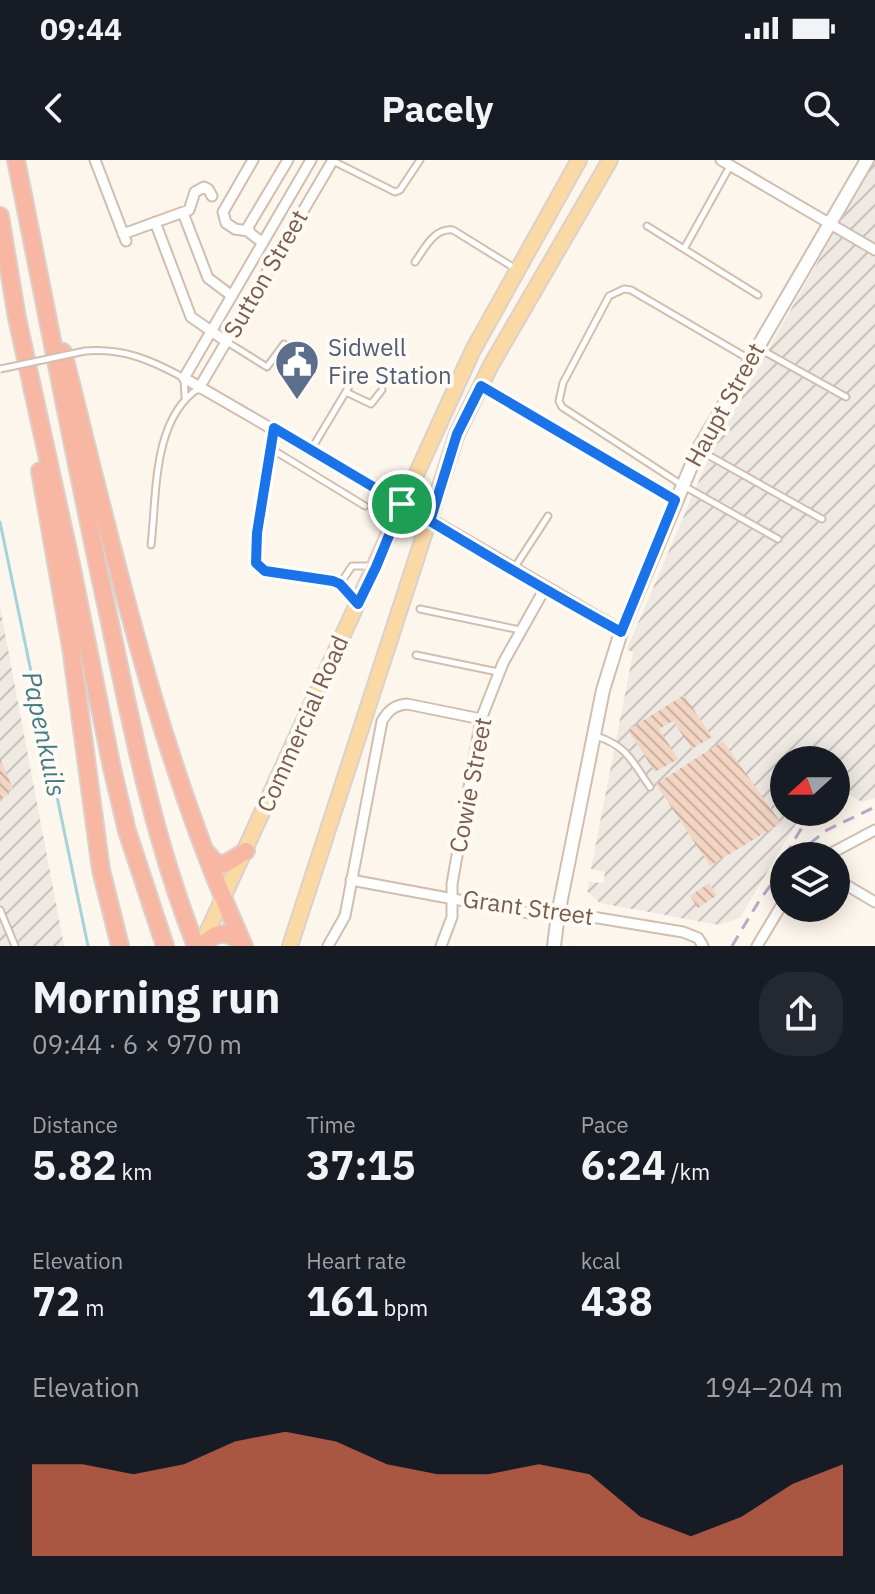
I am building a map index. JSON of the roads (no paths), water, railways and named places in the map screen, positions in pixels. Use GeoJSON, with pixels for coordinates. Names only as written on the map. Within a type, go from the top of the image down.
{"type":"FeatureCollection","features":[{"type":"Feature","properties":{"kind":"highway"},"geometry":{"type":"LineString","coordinates":[[16,160],[66,418],[139,762],[162,847],[200,946],[208,940],[216,926],[244,946]]}},
{"type":"Feature","properties":{"kind":"highway"},"geometry":{"type":"LineString","coordinates":[[0,216],[71,647],[101,870],[120,946]]}},
{"type":"Feature","properties":{"kind":"highway"},"geometry":{"type":"LineString","coordinates":[[28,217],[134,633],[180,785],[244,946]]}},
{"type":"Feature","properties":{"kind":"highway"},"geometry":{"type":"LineString","coordinates":[[17,318],[112,768],[127,831],[165,946]]}},
{"type":"Feature","properties":{"kind":"highway"},"geometry":{"type":"LineString","coordinates":[[203,848],[215,862],[225,864],[246,851]]}},
{"type":"Feature","properties":{"kind":"main road","name":"Commercial Road"},"geometry":{"type":"LineString","coordinates":[[216,926],[223,898],[473,350],[579,160]]}},
{"type":"Feature","properties":{"kind":"main road","name":"Commercial Road"},"geometry":{"type":"LineString","coordinates":[[290,946],[457,434],[481,386],[610,160]]}},
{"type":"Feature","properties":{"kind":"street"},"geometry":{"type":"LineString","coordinates":[[96,160],[124,237],[183,213],[191,207],[193,194],[198,190],[206,188],[212,196]]}},
{"type":"Feature","properties":{"kind":"street"},"geometry":{"type":"LineString","coordinates":[[253,160],[223,212],[226,223],[235,229],[248,231],[263,243]]}},
{"type":"Feature","properties":{"kind":"street"},"geometry":{"type":"LineString","coordinates":[[248,231],[288,160]]}},
{"type":"Feature","properties":{"kind":"street","name":"Sutton Street"},"geometry":{"type":"LineString","coordinates":[[184,378],[311,160]]}},
{"type":"Feature","properties":{"kind":"street","name":"Sutton Street"},"geometry":{"type":"LineString","coordinates":[[199,388],[333,160]]}},
{"type":"Feature","properties":{"kind":"street"},"geometry":{"type":"LineString","coordinates":[[721,160],[732,163],[875,250]]}},
{"type":"Feature","properties":{"kind":"street","name":"Haupt Street"},"geometry":{"type":"LineString","coordinates":[[554,946],[608,668],[621,632],[698,450],[867,160]]}},
{"type":"Feature","properties":{"kind":"street"},"geometry":{"type":"LineString","coordinates":[[295,188],[311,198]]}},
{"type":"Feature","properties":{"kind":"street"},"geometry":{"type":"LineString","coordinates":[[183,213],[208,278],[232,296]]}},
{"type":"Feature","properties":{"kind":"street"},"geometry":{"type":"LineString","coordinates":[[155,222],[191,317],[227,342]]}},
{"type":"Feature","properties":{"kind":"street"},"geometry":{"type":"LineString","coordinates":[[184,378],[621,632]]}},
{"type":"Feature","properties":{"kind":"street"},"geometry":{"type":"LineString","coordinates":[[481,386],[675,500]]}},
{"type":"Feature","properties":{"kind":"street","name":"Cowie Street"},"geometry":{"type":"LineString","coordinates":[[441,946],[450,926],[452,884],[481,719],[499,672],[544,590]]}},
{"type":"Feature","properties":{"kind":"street"},"geometry":{"type":"LineString","coordinates":[[328,946],[345,916],[382,721],[391,709],[407,704],[481,719]]}},
{"type":"Feature","properties":{"kind":"street"},"geometry":{"type":"LineString","coordinates":[[850,843],[875,830]]}},
{"type":"Feature","properties":{"kind":"street","name":"Grant Street"},"geometry":{"type":"LineString","coordinates":[[351,880],[536,914],[558,914],[683,932],[693,935],[702,944]]}},
{"type":"Feature","properties":{"kind":"street"},"geometry":{"type":"LineString","coordinates":[[850,887],[875,902]]}},
{"type":"Feature","properties":{"kind":"street"},"geometry":{"type":"LineString","coordinates":[[757,946],[771,922]]}},
{"type":"Feature","properties":{"kind":"lane"},"geometry":{"type":"LineString","coordinates":[[333,160],[395,192],[400,190],[420,160]]}},
{"type":"Feature","properties":{"kind":"lane"},"geometry":{"type":"LineString","coordinates":[[684,249],[732,163]]}},
{"type":"Feature","properties":{"kind":"lane"},"geometry":{"type":"LineString","coordinates":[[647,226],[758,295]]}},
{"type":"Feature","properties":{"kind":"lane"},"geometry":{"type":"LineString","coordinates":[[415,262],[435,235],[447,229],[517,269]]}},
{"type":"Feature","properties":{"kind":"lane"},"geometry":{"type":"LineString","coordinates":[[778,539],[682,485],[562,407],[559,401],[563,383],[609,296],[624,289],[846,397]]}},
{"type":"Feature","properties":{"kind":"lane"},"geometry":{"type":"LineString","coordinates":[[227,342],[267,367],[284,344]]}},
{"type":"Feature","properties":{"kind":"lane"},"geometry":{"type":"LineString","coordinates":[[0,369],[85,351],[113,350],[141,356],[184,378],[185,398]]}},
{"type":"Feature","properties":{"kind":"lane"},"geometry":{"type":"LineString","coordinates":[[311,450],[357,373]]}},
{"type":"Feature","properties":{"kind":"lane"},"geometry":{"type":"LineString","coordinates":[[151,545],[161,453],[173,415],[185,398],[199,388]]}},
{"type":"Feature","properties":{"kind":"lane"},"geometry":{"type":"LineString","coordinates":[[346,392],[371,404],[382,390]]}},
{"type":"Feature","properties":{"kind":"lane"},"geometry":{"type":"LineString","coordinates":[[274,428],[257,533],[256,563],[265,571],[340,584],[358,604]]}},
{"type":"Feature","properties":{"kind":"lane"},"geometry":{"type":"LineString","coordinates":[[270,448],[365,506]]}},
{"type":"Feature","properties":{"kind":"lane"},"geometry":{"type":"LineString","coordinates":[[698,450],[822,519]]}},
{"type":"Feature","properties":{"kind":"lane"},"geometry":{"type":"LineString","coordinates":[[512,571],[548,516]]}},
{"type":"Feature","properties":{"kind":"lane"},"geometry":{"type":"LineString","coordinates":[[340,584],[354,565],[376,567]]}},
{"type":"Feature","properties":{"kind":"lane"},"geometry":{"type":"LineString","coordinates":[[420,609],[521,630]]}},
{"type":"Feature","properties":{"kind":"lane"},"geometry":{"type":"LineString","coordinates":[[416,655],[499,672]]}},
{"type":"Feature","properties":{"kind":"lane"},"geometry":{"type":"LineString","coordinates":[[595,735],[625,749],[650,787]]}},
{"type":"Feature","properties":{"kind":"lane"},"geometry":{"type":"LineString","coordinates":[[0,910],[15,946]]}},
{"type":"Feature","properties":{"kind":"waterway","name":"Papenkuils"},"geometry":{"type":"LineString","coordinates":[[0,522],[88,946]]}},
{"type":"Feature","properties":{"kind":"railway"},"geometry":{"type":"LineString","coordinates":[[812,842],[827,830],[875,807]]}},
{"type":"Feature","properties":{"kind":"railway"},"geometry":{"type":"LineString","coordinates":[[793,842],[803,826]]}},
{"type":"Feature","properties":{"kind":"railway"},"geometry":{"type":"LineString","coordinates":[[732,946],[770,886]]}},
{"type":"Feature","properties":{"kind":"place","name":"Sidwell Fire Station"},"geometry":{"type":"Point","coordinates":[297,401]}}]}
